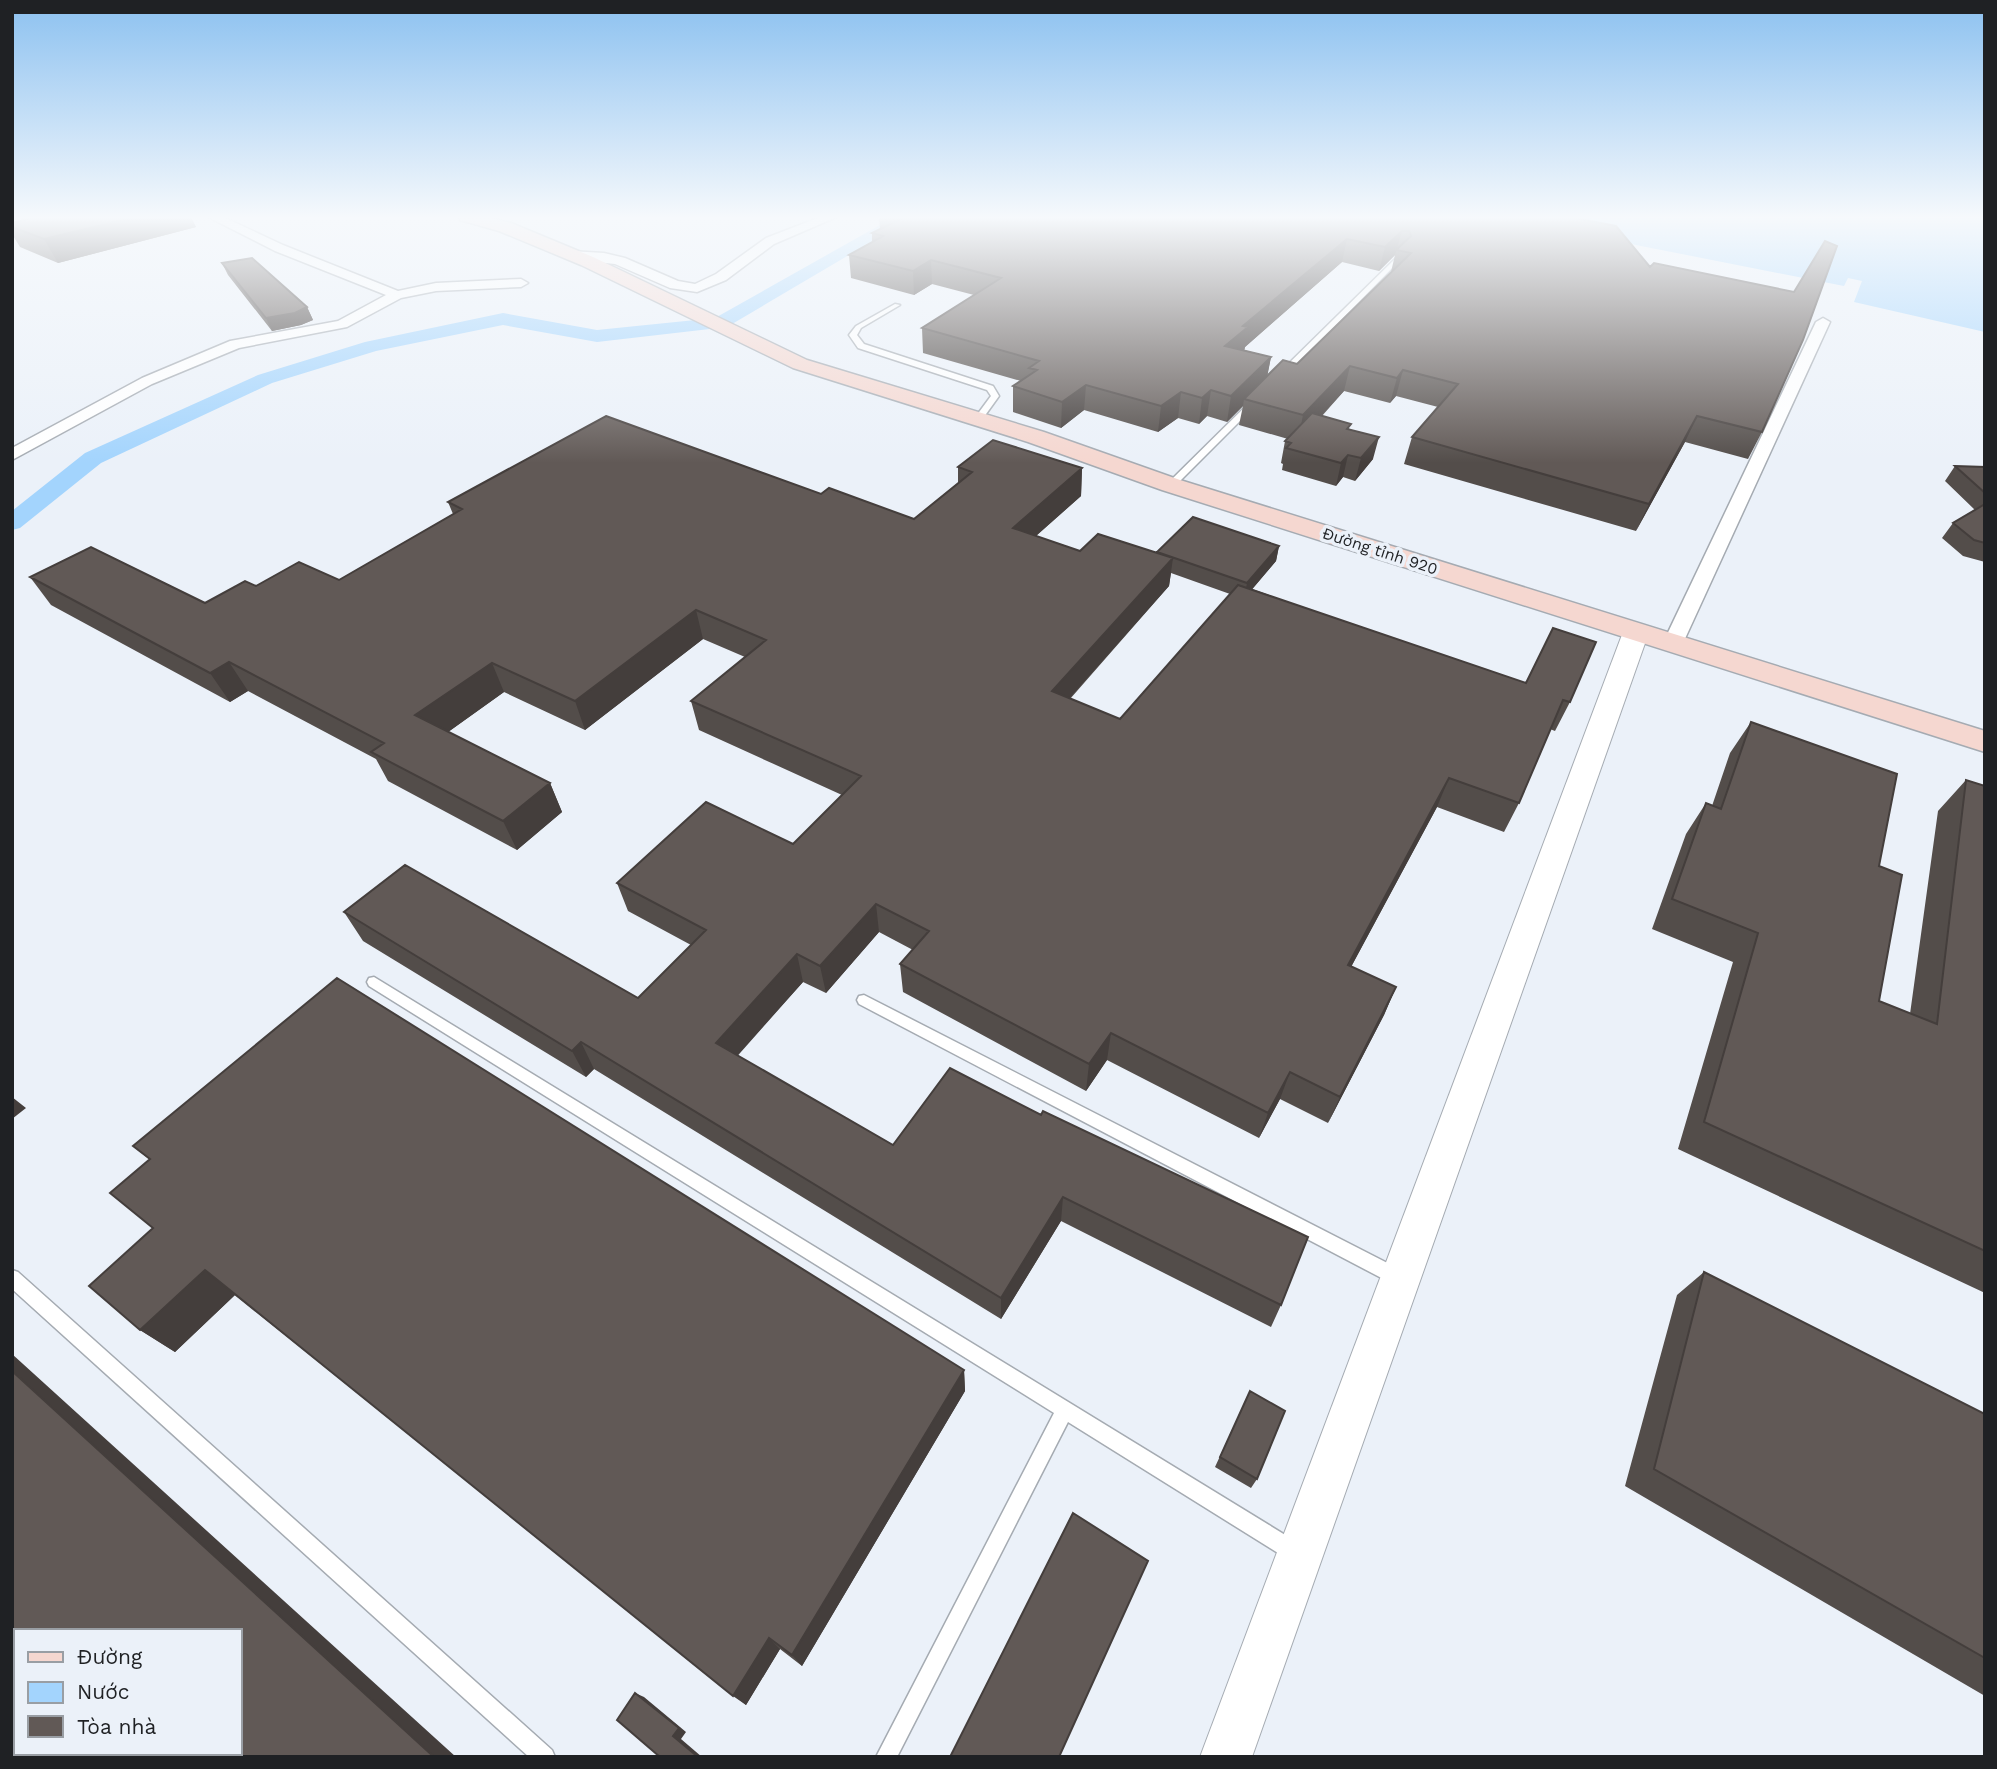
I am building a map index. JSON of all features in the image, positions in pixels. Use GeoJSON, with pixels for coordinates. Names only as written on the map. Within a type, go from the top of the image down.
{"type":"FeatureCollection","features":[{"type":"Feature","properties":{"kind":"main road","name":"Đường tỉnh 920"},"geometry":{"type":"LineString","coordinates":[[665,299],[777,354],[1171,485],[1985,742]]}},
{"type":"Feature","properties":{"kind":"street"},"geometry":{"type":"LineString","coordinates":[[12,455],[136,387],[188,362],[235,344],[342,324],[390,299]]}},
{"type":"Feature","properties":{"kind":"street"},"geometry":{"type":"LineString","coordinates":[[1673,643],[1823,322]]}},
{"type":"Feature","properties":{"kind":"street"},"geometry":{"type":"LineString","coordinates":[[1226,1757],[1636,632]]}},
{"type":"Feature","properties":{"kind":"lane"},"geometry":{"type":"LineString","coordinates":[[1276,381],[1359,299]]}},
{"type":"Feature","properties":{"kind":"lane"},"geometry":{"type":"LineString","coordinates":[[897,305],[858,327],[853,335],[861,346],[990,388],[995,396],[978,419]]}},
{"type":"Feature","properties":{"kind":"lane"},"geometry":{"type":"LineString","coordinates":[[1171,485],[1257,400]]}},
{"type":"Feature","properties":{"kind":"lane"},"geometry":{"type":"LineString","coordinates":[[374,982],[1299,1555]]}},
{"type":"Feature","properties":{"kind":"lane"},"geometry":{"type":"LineString","coordinates":[[864,1000],[1400,1279]]}},
{"type":"Feature","properties":{"kind":"lane"},"geometry":{"type":"LineString","coordinates":[[12,1278],[545,1757]]}},
{"type":"Feature","properties":{"kind":"lane"},"geometry":{"type":"LineString","coordinates":[[886,1757],[1065,1410]]}},
{"type":"Feature","properties":{"kind":"water"},"geometry":{"type":"Polygon","coordinates":[[[1855,299],[1985,299],[1985,332],[1854,302],[1855,299]]]}},
{"type":"Feature","properties":{"kind":"building"},"geometry":{"type":"Polygon","coordinates":[[[250,299],[298,299],[307,307],[295,313],[266,318],[250,299]]]}},
{"type":"Feature","properties":{"kind":"building"},"geometry":{"type":"Polygon","coordinates":[[[969,299],[1276,299],[1243,326],[1248,327],[1225,346],[1271,357],[1231,396],[1211,390],[1202,398],[1181,392],[1161,406],[1086,385],[1062,402],[1013,386],[1037,370],[1029,368],[1039,361],[922,328],[969,299]]]}},
{"type":"Feature","properties":{"kind":"building"},"geometry":{"type":"Polygon","coordinates":[[[1364,299],[1818,299],[1803,340],[1762,432],[1697,416],[1649,504],[1412,437],[1458,384],[1403,370],[1397,378],[1350,366],[1303,415],[1244,399],[1283,360],[1297,364],[1364,299]]]}},
{"type":"Feature","properties":{"kind":"building"},"geometry":{"type":"Polygon","coordinates":[[[1312,413],[1351,424],[1347,429],[1379,437],[1361,458],[1348,455],[1341,463],[1286,448],[1291,443],[1285,441],[1312,413]]]}},
{"type":"Feature","properties":{"kind":"building"},"geometry":{"type":"Polygon","coordinates":[[[606,416],[821,494],[829,488],[914,519],[972,472],[958,467],[993,440],[1082,468],[1013,528],[1080,551],[1098,534],[1173,558],[1052,691],[1120,719],[1238,585],[1526,683],[1553,628],[1596,642],[1570,702],[1563,700],[1519,803],[1449,778],[1348,965],[1396,987],[1340,1097],[1290,1072],[1268,1113],[1111,1033],[1089,1064],[900,964],[929,931],[876,904],[820,966],[797,954],[716,1043],[893,1145],[950,1068],[1041,1115],[1043,1111],[1308,1237],[1281,1305],[1063,1197],[1001,1298],[581,1042],[572,1051],[344,912],[405,865],[638,998],[706,930],[617,883],[706,802],[793,844],[861,776],[691,701],[766,640],[696,610],[575,701],[492,663],[415,715],[550,783],[503,821],[371,752],[384,743],[229,662],[210,673],[30,577],[91,547],[205,603],[245,581],[256,586],[299,562],[339,580],[462,509],[448,502],[606,416]]]}},
{"type":"Feature","properties":{"kind":"building"},"geometry":{"type":"Polygon","coordinates":[[[1955,466],[1985,467],[1985,493],[1955,466]]]}},
{"type":"Feature","properties":{"kind":"building"},"geometry":{"type":"Polygon","coordinates":[[[1985,504],[1985,543],[1974,540],[1953,523],[1985,504]]]}},
{"type":"Feature","properties":{"kind":"building"},"geometry":{"type":"Polygon","coordinates":[[[1193,517],[1279,546],[1247,583],[1157,552],[1193,517]]]}},
{"type":"Feature","properties":{"kind":"building"},"geometry":{"type":"Polygon","coordinates":[[[1751,722],[1897,774],[1879,866],[1902,875],[1879,1001],[1937,1024],[1966,780],[1985,786],[1985,1251],[1704,1122],[1758,933],[1672,899],[1706,803],[1721,809],[1751,722]]]}},
{"type":"Feature","properties":{"kind":"building"},"geometry":{"type":"Polygon","coordinates":[[[337,978],[964,1370],[792,1655],[769,1638],[733,1696],[205,1270],[140,1330],[89,1286],[153,1228],[110,1193],[150,1159],[133,1146],[337,978]]]}},
{"type":"Feature","properties":{"kind":"building"},"geometry":{"type":"Polygon","coordinates":[[[1704,1272],[1985,1414],[1985,1658],[1654,1469],[1704,1272]]]}},
{"type":"Feature","properties":{"kind":"building"},"geometry":{"type":"Polygon","coordinates":[[[12,1371],[434,1757],[12,1757],[12,1371]]]}},
{"type":"Feature","properties":{"kind":"building"},"geometry":{"type":"Polygon","coordinates":[[[1250,1391],[1285,1411],[1257,1479],[1220,1457],[1250,1391]]]}},
{"type":"Feature","properties":{"kind":"building"},"geometry":{"type":"Polygon","coordinates":[[[1073,1513],[1148,1561],[1059,1757],[950,1757],[1073,1513]]]}},
{"type":"Feature","properties":{"kind":"building"},"geometry":{"type":"Polygon","coordinates":[[[635,1693],[679,1728],[673,1736],[698,1757],[660,1757],[617,1720],[635,1693]]]}},
{"type":"Feature","properties":{"kind":"waterway"},"geometry":{"type":"LineString","coordinates":[[12,523],[93,458],[265,379],[372,346],[503,319],[597,336],[720,323],[763,299]]}}]}
